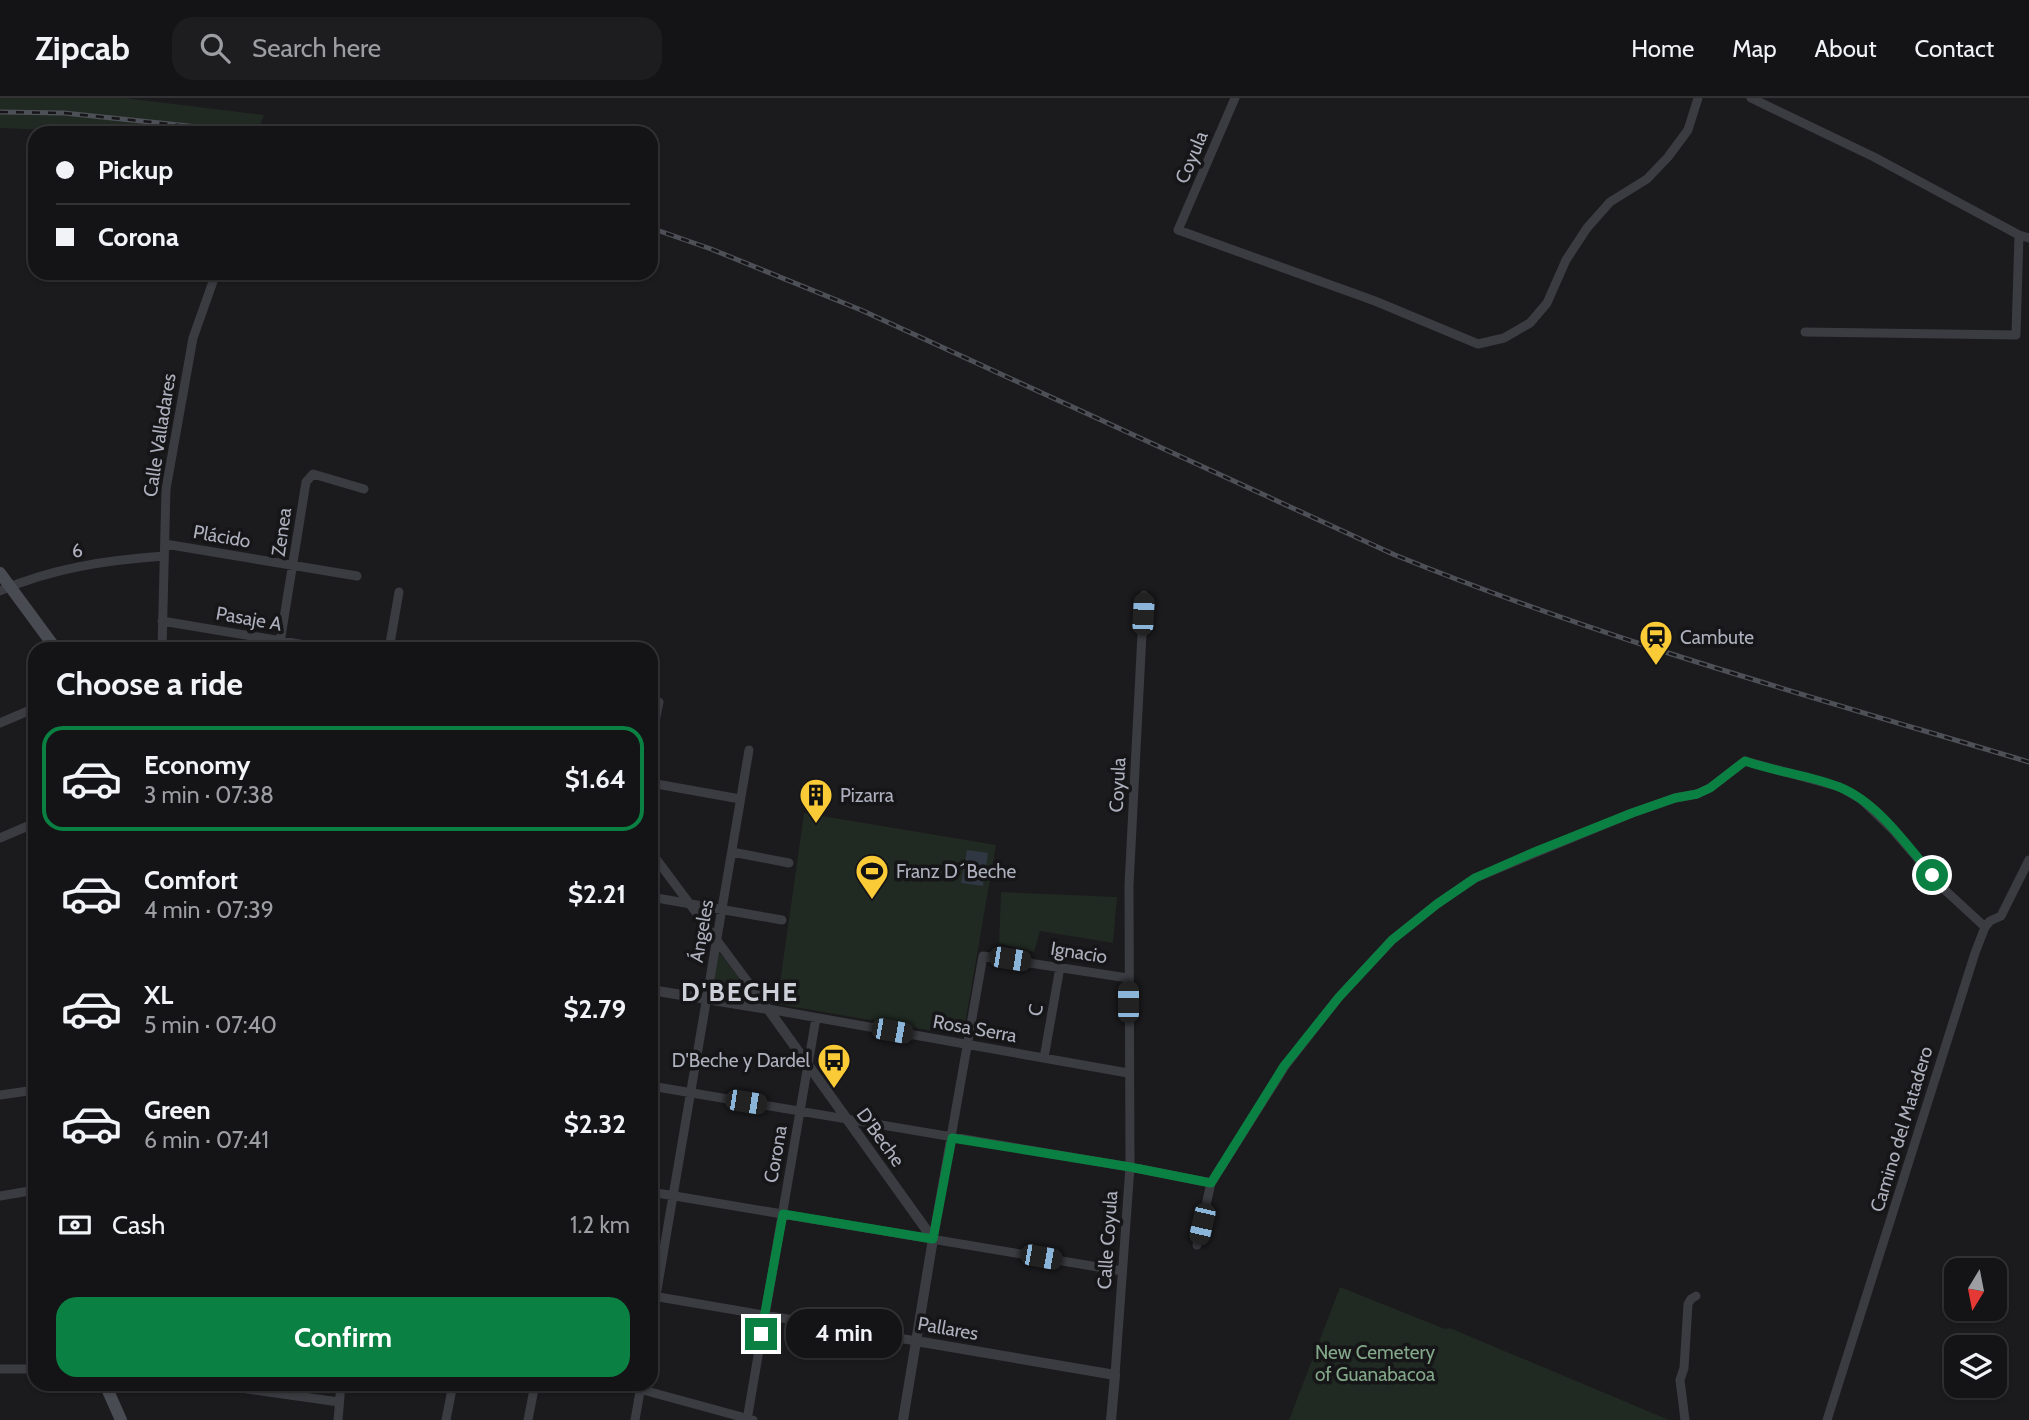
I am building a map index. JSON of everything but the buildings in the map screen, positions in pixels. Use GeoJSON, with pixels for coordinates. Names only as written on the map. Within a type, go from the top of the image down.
{"type":"FeatureCollection","features":[{"type":"Feature","properties":{"kind":"main road"},"geometry":{"type":"LineString","coordinates":[[0,573],[5,589],[51,642]]}},
{"type":"Feature","properties":{"kind":"main road"},"geometry":{"type":"LineString","coordinates":[[108,1391],[121,1420]]}},
{"type":"Feature","properties":{"kind":"street","name":"Coyula"},"geometry":{"type":"LineString","coordinates":[[1235,98],[1178,230],[1375,301],[1478,344],[1504,338],[1530,323],[1547,303],[1566,260],[1587,228],[1610,202],[1647,179],[1668,157],[1688,130],[1698,98]]}},
{"type":"Feature","properties":{"kind":"street"},"geometry":{"type":"LineString","coordinates":[[1751,98],[1874,157],[2018,235],[2029,238]]}},
{"type":"Feature","properties":{"kind":"street"},"geometry":{"type":"LineString","coordinates":[[1805,332],[2016,335],[2018,235]]}},
{"type":"Feature","properties":{"kind":"street","name":"Calle Valladares"},"geometry":{"type":"LineString","coordinates":[[162,642],[166,489],[192,338],[213,280]]}},
{"type":"Feature","properties":{"kind":"street","name":"Zenea"},"geometry":{"type":"LineString","coordinates":[[281,642],[306,482],[313,474],[363,489]]}},
{"type":"Feature","properties":{"kind":"street","name":"Plácido"},"geometry":{"type":"LineString","coordinates":[[165,544],[357,576]]}},
{"type":"Feature","properties":{"kind":"street","name":"6"},"geometry":{"type":"LineString","coordinates":[[5,589],[38,576],[109,561],[164,556]]}},
{"type":"Feature","properties":{"kind":"street"},"geometry":{"type":"LineString","coordinates":[[390,642],[399,592]]}},
{"type":"Feature","properties":{"kind":"street","name":"Coyula"},"geometry":{"type":"LineString","coordinates":[[1128,978],[1129,885],[1144,595]]}},
{"type":"Feature","properties":{"kind":"street","name":"Pasaje A"},"geometry":{"type":"LineString","coordinates":[[162,621],[265,642]]}},
{"type":"Feature","properties":{"kind":"street"},"geometry":{"type":"LineString","coordinates":[[658,707],[659,702]]}},
{"type":"Feature","properties":{"kind":"street"},"geometry":{"type":"LineString","coordinates":[[0,723],[28,711]]}},
{"type":"Feature","properties":{"kind":"street","name":"Ángeles"},"geometry":{"type":"LineString","coordinates":[[658,1272],[674,1196],[749,750]]}},
{"type":"Feature","properties":{"kind":"street"},"geometry":{"type":"LineString","coordinates":[[1197,1245],[1211,1183],[1284,1066],[1339,997],[1392,940],[1475,878],[1632,813],[1675,798],[1697,794],[1710,788],[1745,761],[1840,787],[1862,800],[1894,830],[1946,891],[1986,927]]}},
{"type":"Feature","properties":{"kind":"street"},"geometry":{"type":"LineString","coordinates":[[658,784],[740,799]]}},
{"type":"Feature","properties":{"kind":"street"},"geometry":{"type":"LineString","coordinates":[[0,838],[28,826]]}},
{"type":"Feature","properties":{"kind":"street"},"geometry":{"type":"LineString","coordinates":[[732,852],[789,863]]}},
{"type":"Feature","properties":{"kind":"street","name":"Camino del Matadero"},"geometry":{"type":"LineString","coordinates":[[1827,1420],[1882,1252],[1957,1003],[1986,927],[1990,921],[2001,916],[2029,860]]}},
{"type":"Feature","properties":{"kind":"street","name":"D'Beche"},"geometry":{"type":"LineString","coordinates":[[658,861],[718,940],[933,1239]]}},
{"type":"Feature","properties":{"kind":"street"},"geometry":{"type":"LineString","coordinates":[[658,898],[782,920]]}},
{"type":"Feature","properties":{"kind":"street","name":"Ignacio"},"geometry":{"type":"LineString","coordinates":[[968,1045],[983,956],[1128,978]]}},
{"type":"Feature","properties":{"kind":"street","name":"C"},"geometry":{"type":"LineString","coordinates":[[1044,1058],[1060,967]]}},
{"type":"Feature","properties":{"kind":"street","name":"Calle Coyula"},"geometry":{"type":"LineString","coordinates":[[1111,1420],[1130,1167],[1128,978]]}},
{"type":"Feature","properties":{"kind":"street","name":"Rosa Serra"},"geometry":{"type":"LineString","coordinates":[[658,991],[1128,1073]]}},
{"type":"Feature","properties":{"kind":"street","name":"Corona"},"geometry":{"type":"LineString","coordinates":[[749,1420],[764,1315],[817,1018]]}},
{"type":"Feature","properties":{"kind":"street"},"geometry":{"type":"LineString","coordinates":[[903,1420],[968,1045]]}},
{"type":"Feature","properties":{"kind":"street"},"geometry":{"type":"LineString","coordinates":[[658,1087],[1211,1183]]}},
{"type":"Feature","properties":{"kind":"street"},"geometry":{"type":"LineString","coordinates":[[0,1095],[28,1091]]}},
{"type":"Feature","properties":{"kind":"street"},"geometry":{"type":"LineString","coordinates":[[0,1196],[28,1191]]}},
{"type":"Feature","properties":{"kind":"street"},"geometry":{"type":"LineString","coordinates":[[658,1193],[1122,1271]]}},
{"type":"Feature","properties":{"kind":"street"},"geometry":{"type":"LineString","coordinates":[[1685,1420],[1680,1380],[1684,1368],[1688,1304],[1691,1298],[1696,1296]]}},
{"type":"Feature","properties":{"kind":"street","name":"Pallares"},"geometry":{"type":"LineString","coordinates":[[658,1297],[1115,1375]]}},
{"type":"Feature","properties":{"kind":"street"},"geometry":{"type":"LineString","coordinates":[[0,1369],[28,1369]]}},
{"type":"Feature","properties":{"kind":"street"},"geometry":{"type":"LineString","coordinates":[[271,1391],[340,1402]]}},
{"type":"Feature","properties":{"kind":"street"},"geometry":{"type":"LineString","coordinates":[[338,1419],[341,1391]]}},
{"type":"Feature","properties":{"kind":"street"},"geometry":{"type":"LineString","coordinates":[[446,1420],[452,1391]]}},
{"type":"Feature","properties":{"kind":"street"},"geometry":{"type":"LineString","coordinates":[[528,1420],[534,1391]]}},
{"type":"Feature","properties":{"kind":"street"},"geometry":{"type":"LineString","coordinates":[[635,1420],[640,1391]]}},
{"type":"Feature","properties":{"kind":"street"},"geometry":{"type":"LineString","coordinates":[[654,1391],[749,1420]]}},
{"type":"Feature","properties":{"kind":"green space"},"geometry":{"type":"Polygon","coordinates":[[[0,98],[125,98],[264,115],[260,126],[0,128],[0,98]]]}},
{"type":"Feature","properties":{"kind":"green space","name":"Franz D´Beche"},"geometry":{"type":"Polygon","coordinates":[[[804,813],[996,845],[963,1036],[777,1004],[804,813]]]}},
{"type":"Feature","properties":{"kind":"green space"},"geometry":{"type":"Polygon","coordinates":[[[1001,892],[1117,897],[1113,943],[1040,931],[1034,952],[999,943],[1001,892]]]}},
{"type":"Feature","properties":{"kind":"green space"},"geometry":{"type":"Polygon","coordinates":[[[718,951],[762,1006],[710,997],[718,951]]]}},
{"type":"Feature","properties":{"kind":"green space","name":"New Cemetery of Guanabacoa"},"geometry":{"type":"Polygon","coordinates":[[[1340,1287],[1445,1329],[1450,1328],[1669,1420],[1289,1420],[1340,1287]]]}},
{"type":"Feature","properties":{"kind":"shaded area"},"geometry":{"type":"Polygon","coordinates":[[[967,850],[988,853],[983,886],[961,883],[967,850]]]}},
{"type":"Feature","properties":{"kind":"railway"},"geometry":{"type":"LineString","coordinates":[[0,112],[64,113],[189,126]]}},
{"type":"Feature","properties":{"kind":"railway"},"geometry":{"type":"LineString","coordinates":[[658,230],[861,310],[1395,555],[1630,641],[2029,762]]}},
{"type":"Feature","properties":{"kind":"place","name":"Cambute"},"geometry":{"type":"Point","coordinates":[1656,667]}},
{"type":"Feature","properties":{"kind":"place","name":"Pizarra"},"geometry":{"type":"Point","coordinates":[816,825]}},
{"type":"Feature","properties":{"kind":"place","name":"Franz D´Beche"},"geometry":{"type":"Point","coordinates":[872,901]}},
{"type":"Feature","properties":{"kind":"place","name":"D'Beche y Dardel"},"geometry":{"type":"Point","coordinates":[834,1090]}},
{"type":"Feature","properties":{"kind":"district","name":"D'BECHE"},"geometry":{"type":"Point","coordinates":[740,992]}},
{"type":"Feature","properties":{"kind":"route"},"geometry":{"type":"LineString","coordinates":[[761,1334],[783,1214],[933,1239],[952,1138],[1211,1183],[1284,1066],[1339,997],[1392,940],[1437,904],[1475,878],[1532,853],[1632,813],[1710,788],[1745,761],[1840,787],[1862,800],[1894,830],[1932,875]]}}]}
